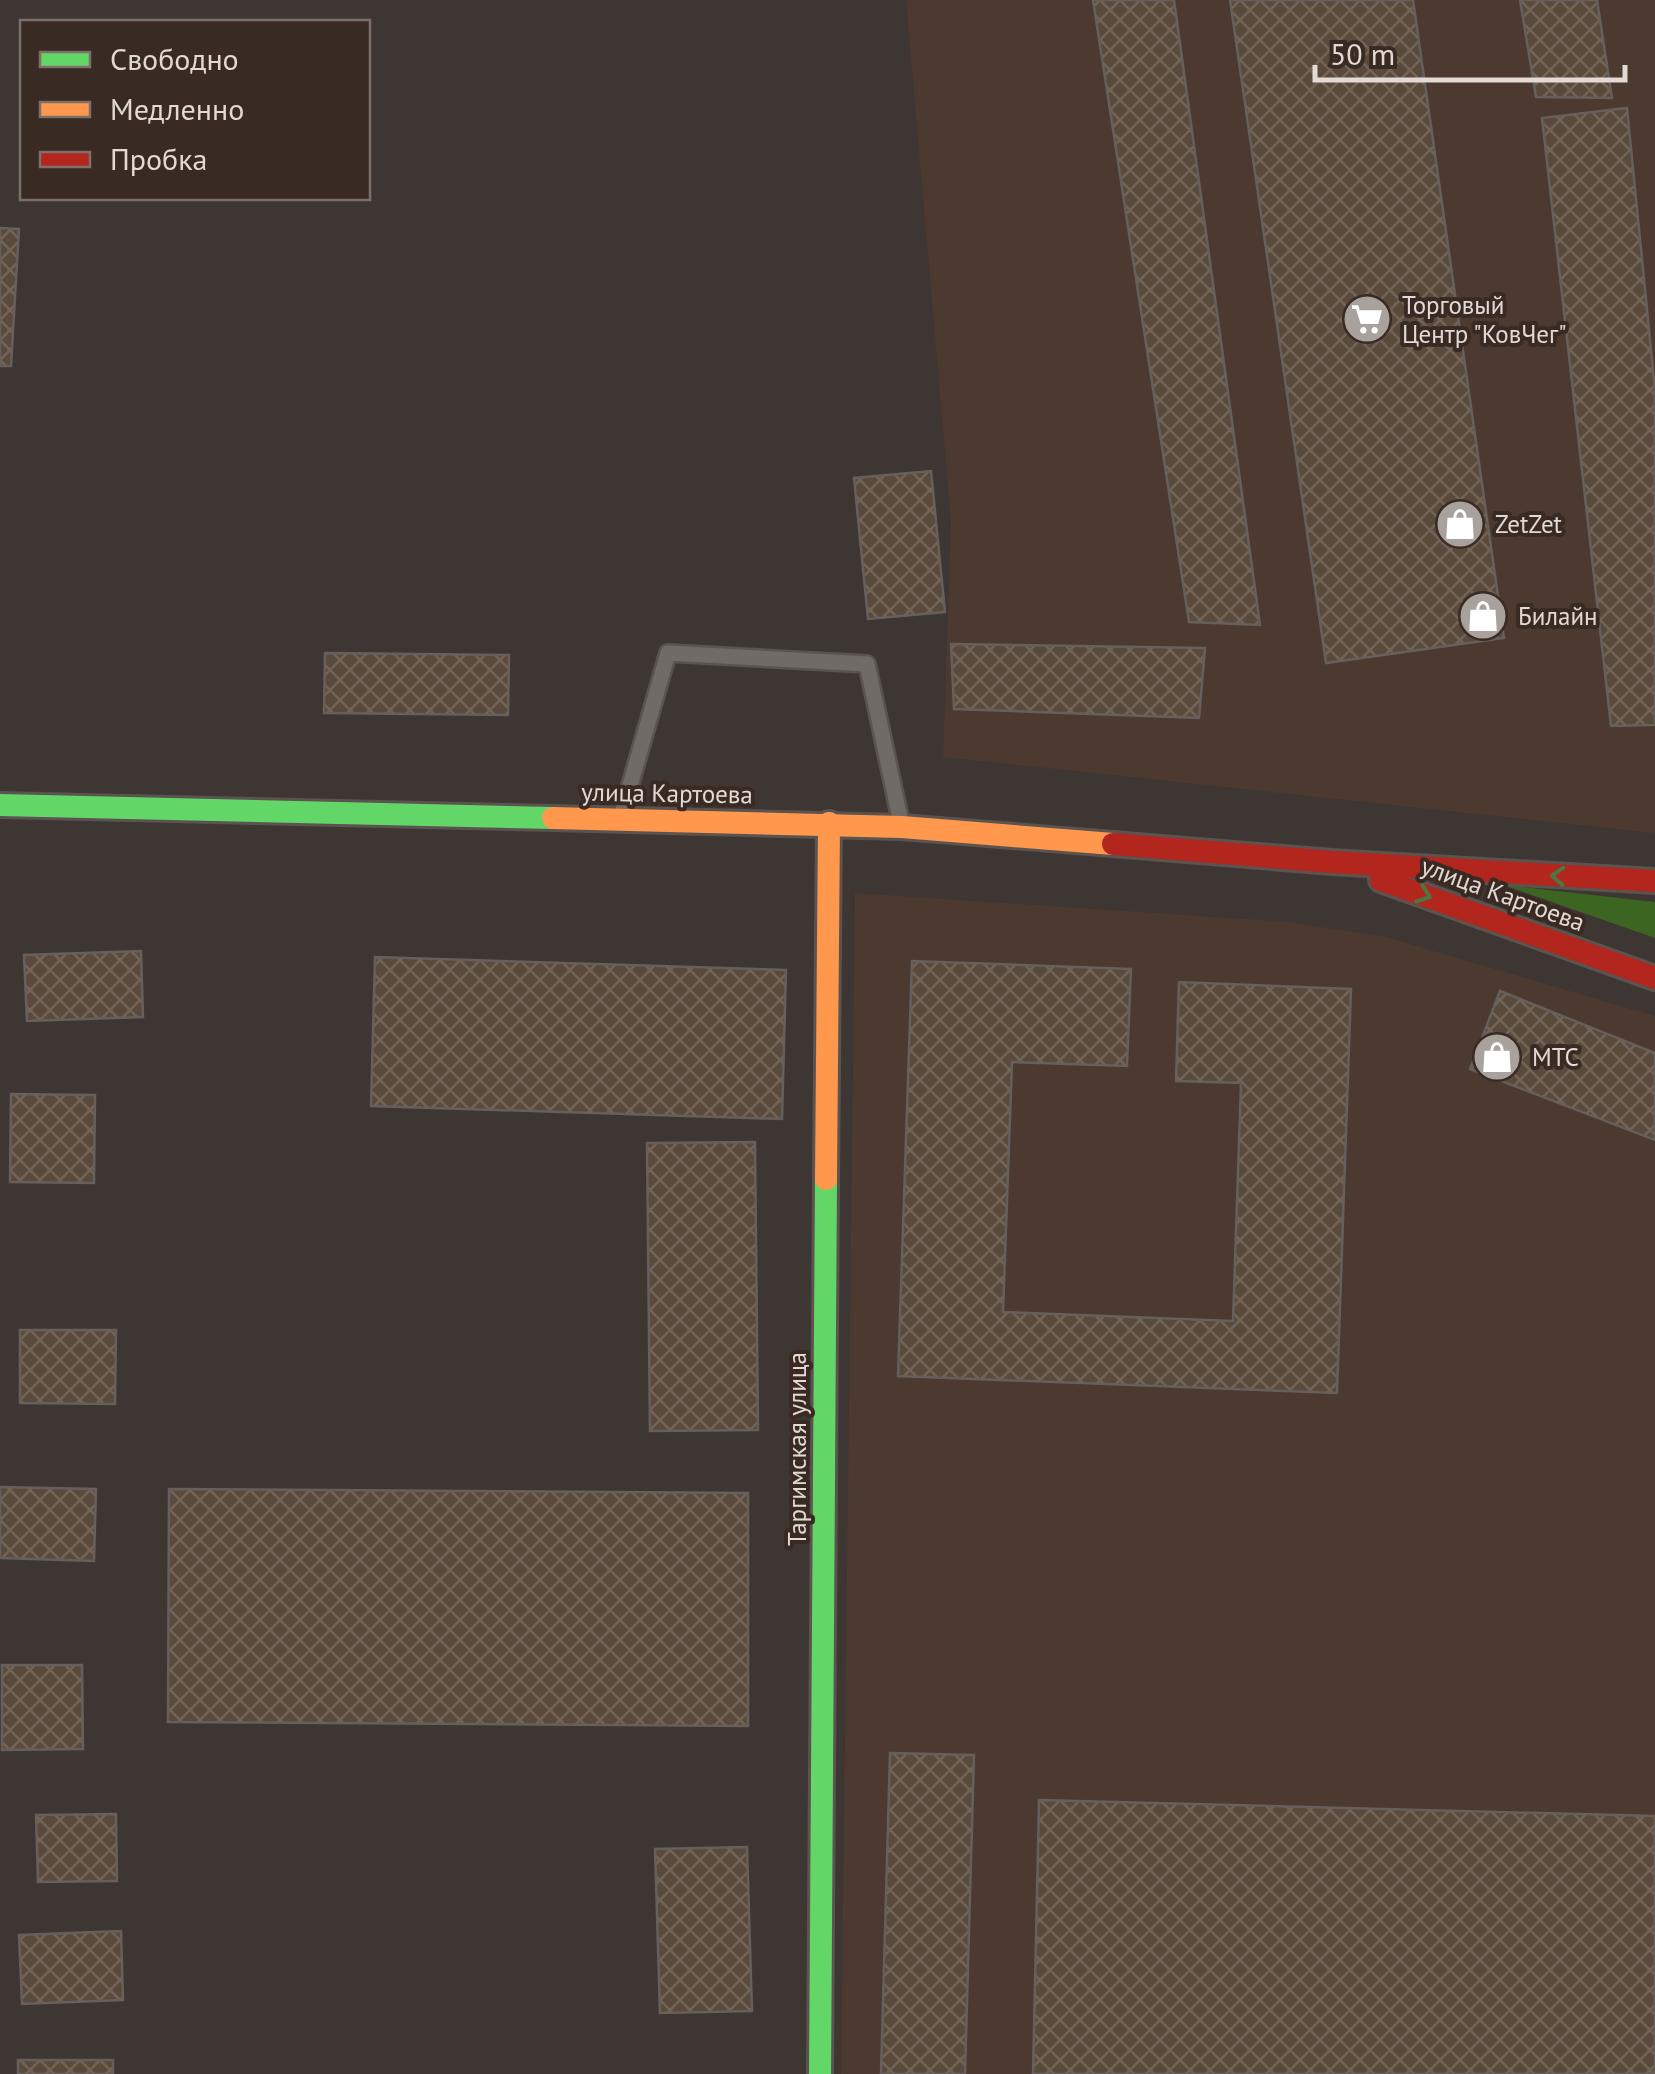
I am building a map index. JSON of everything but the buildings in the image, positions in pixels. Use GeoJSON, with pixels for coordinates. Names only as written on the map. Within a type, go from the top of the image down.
{"type":"FeatureCollection","features":[{"type":"Feature","properties":{"kind":"main road","name":"улица Картоева"},"geometry":{"type":"LineString","coordinates":[[0,805],[902,826],[1332,862],[1655,881]]}},
{"type":"Feature","properties":{"kind":"main road","name":"Таргимская улица"},"geometry":{"type":"LineString","coordinates":[[820,2074],[829,824]]}},
{"type":"Feature","properties":{"kind":"main road","name":"улица Картоева"},"geometry":{"type":"LineString","coordinates":[[1332,862],[1655,978]]}},
{"type":"Feature","properties":{"kind":"lane"},"geometry":{"type":"LineString","coordinates":[[620,819],[668,653],[867,664],[902,826]]}},
{"type":"Feature","properties":{"kind":"shaded area"},"geometry":{"type":"Polygon","coordinates":[[[906,0],[1655,0],[1655,833],[943,757],[951,522],[906,0]]]}},
{"type":"Feature","properties":{"kind":"shaded area"},"geometry":{"type":"Polygon","coordinates":[[[855,893],[1289,922],[1386,937],[1655,1016],[1655,2074],[841,2074],[855,893]]]}},
{"type":"Feature","properties":{"kind":"green space"},"geometry":{"type":"Polygon","coordinates":[[[1503,885],[1655,902],[1655,938],[1503,885]]]}},
{"type":"Feature","properties":{"kind":"traffic: fast"},"geometry":{"type":"LineString","coordinates":[[0,805],[553,818]]}},
{"type":"Feature","properties":{"kind":"traffic: fast"},"geometry":{"type":"LineString","coordinates":[[820,2074],[826,1179]]}},
{"type":"Feature","properties":{"kind":"traffic: slow"},"geometry":{"type":"LineString","coordinates":[[553,818],[902,827],[1113,844]]}},
{"type":"Feature","properties":{"kind":"traffic: slow"},"geometry":{"type":"LineString","coordinates":[[826,1179],[829,823]]}},
{"type":"Feature","properties":{"kind":"traffic: jam"},"geometry":{"type":"LineString","coordinates":[[1113,844],[1332,862],[1655,881]]}},
{"type":"Feature","properties":{"kind":"traffic: jam"},"geometry":{"type":"LineString","coordinates":[[1381,880],[1655,978]]}},
{"type":"Feature","properties":{"kind":"place","name":"Торговый Центр \"КовЧег\""},"geometry":{"type":"Point","coordinates":[1367,319]}},
{"type":"Feature","properties":{"kind":"place","name":"ZetZet"},"geometry":{"type":"Point","coordinates":[1460,524]}},
{"type":"Feature","properties":{"kind":"place","name":"Билайн"},"geometry":{"type":"Point","coordinates":[1483,616]}},
{"type":"Feature","properties":{"kind":"place","name":"МТС"},"geometry":{"type":"Point","coordinates":[1497,1057]}}]}
